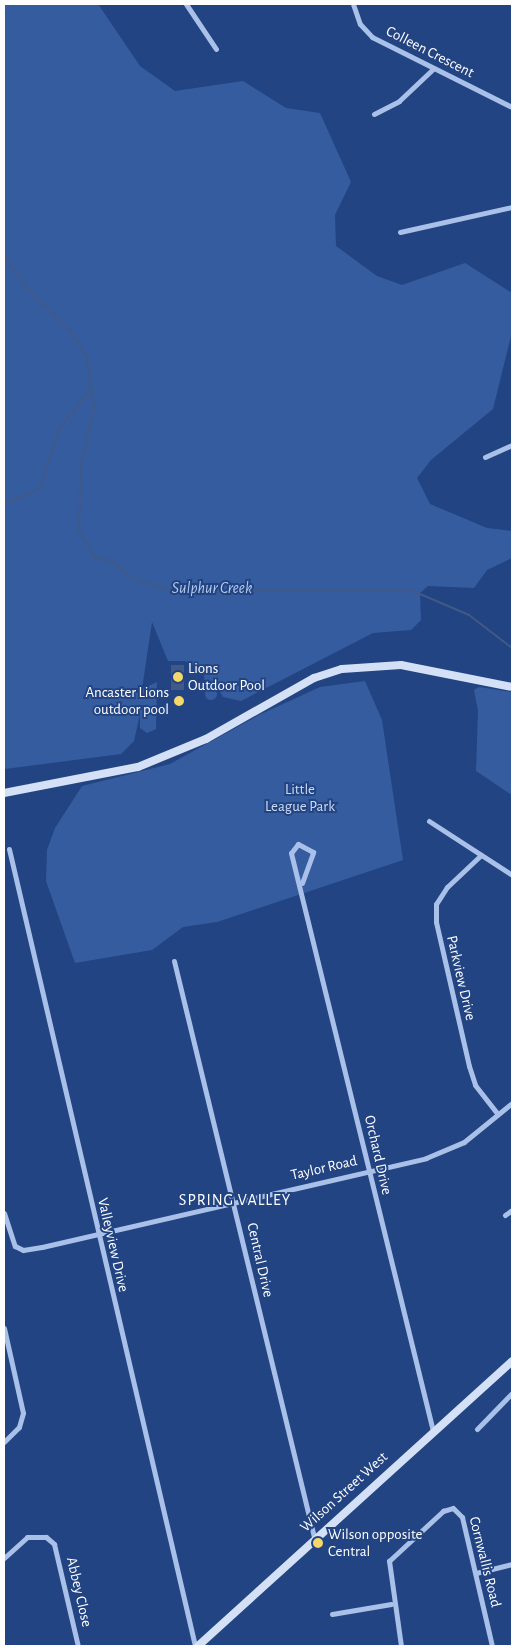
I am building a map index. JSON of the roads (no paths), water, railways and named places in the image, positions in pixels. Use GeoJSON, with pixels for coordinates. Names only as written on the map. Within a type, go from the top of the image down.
{"type":"FeatureCollection","features":[{"type":"Feature","properties":{"kind":"main road"},"geometry":{"type":"LineString","coordinates":[[4,793],[138,767],[206,739],[314,678],[342,669],[401,665],[512,687]]}},
{"type":"Feature","properties":{"kind":"main road","name":"Wilson Street West"},"geometry":{"type":"LineString","coordinates":[[196,1646],[314,1536],[512,1361]]}},
{"type":"Feature","properties":{"kind":"street"},"geometry":{"type":"LineString","coordinates":[[186,4],[216,49]]}},
{"type":"Feature","properties":{"kind":"street","name":"Colleen Crescent"},"geometry":{"type":"LineString","coordinates":[[354,4],[360,24],[372,37],[512,107]]}},
{"type":"Feature","properties":{"kind":"street"},"geometry":{"type":"LineString","coordinates":[[374,114],[399,101],[433,69]]}},
{"type":"Feature","properties":{"kind":"street"},"geometry":{"type":"LineString","coordinates":[[400,232],[512,207]]}},
{"type":"Feature","properties":{"kind":"street"},"geometry":{"type":"LineString","coordinates":[[486,457],[512,445]]}},
{"type":"Feature","properties":{"kind":"street"},"geometry":{"type":"LineString","coordinates":[[430,821],[512,875]]}},
{"type":"Feature","properties":{"kind":"street","name":"Orchard Drive"},"geometry":{"type":"LineString","coordinates":[[302,883],[313,852],[298,844],[291,853],[302,883],[369,1170],[433,1431]]}},
{"type":"Feature","properties":{"kind":"street","name":"Valleyview Drive"},"geometry":{"type":"LineString","coordinates":[[9,849],[98,1235],[196,1646]]}},
{"type":"Feature","properties":{"kind":"street","name":"Parkview Drive"},"geometry":{"type":"LineString","coordinates":[[481,855],[446,887],[436,904],[436,922],[475,1085],[498,1114]]}},
{"type":"Feature","properties":{"kind":"street","name":"Central Drive"},"geometry":{"type":"LineString","coordinates":[[174,961],[314,1536]]}},
{"type":"Feature","properties":{"kind":"street","name":"Taylor Road"},"geometry":{"type":"LineString","coordinates":[[4,1213],[10,1238],[23,1250],[98,1235],[449,1150],[512,1103]]}},
{"type":"Feature","properties":{"kind":"street"},"geometry":{"type":"LineString","coordinates":[[505,1215],[512,1210]]}},
{"type":"Feature","properties":{"kind":"street"},"geometry":{"type":"LineString","coordinates":[[4,1328],[23,1413],[19,1427],[4,1442]]}},
{"type":"Feature","properties":{"kind":"street"},"geometry":{"type":"LineString","coordinates":[[477,1429],[512,1393]]}},
{"type":"Feature","properties":{"kind":"street","name":"Cornwallis Road"},"geometry":{"type":"LineString","coordinates":[[401,1646],[391,1604],[389,1561],[443,1511],[459,1512],[476,1572],[492,1646]]}},
{"type":"Feature","properties":{"kind":"street","name":"Abbey Close"},"geometry":{"type":"LineString","coordinates":[[4,1558],[27,1537],[46,1537],[54,1544],[78,1646]]}},
{"type":"Feature","properties":{"kind":"street"},"geometry":{"type":"LineString","coordinates":[[476,1572],[512,1564]]}},
{"type":"Feature","properties":{"kind":"street"},"geometry":{"type":"LineString","coordinates":[[332,1614],[391,1604]]}},
{"type":"Feature","properties":{"kind":"waterway","name":"Sulphur Creek"},"geometry":{"type":"LineString","coordinates":[[4,255],[27,288],[69,329],[87,358],[94,408],[81,464],[79,530],[96,559],[112,560],[134,580],[168,589],[413,591],[469,615],[512,648]]}},
{"type":"Feature","properties":{"kind":"waterway"},"geometry":{"type":"LineString","coordinates":[[4,504],[40,489],[59,429],[92,387]]}},
{"type":"Feature","properties":{"kind":"place","name":"Lions Outdoor Pool"},"geometry":{"type":"Point","coordinates":[178,677]}},
{"type":"Feature","properties":{"kind":"place","name":"Ancaster Lions outdoor pool"},"geometry":{"type":"Point","coordinates":[179,701]}},
{"type":"Feature","properties":{"kind":"place","name":"Wilson opposite Central"},"geometry":{"type":"Point","coordinates":[318,1543]}},
{"type":"Feature","properties":{"kind":"district","name":"SPRING VALLEY"},"geometry":{"type":"Point","coordinates":[235,1200]}},
{"type":"Feature","properties":{"kind":"park label","name":"Little League Park"},"geometry":{"type":"Point","coordinates":[300,798]}}]}
